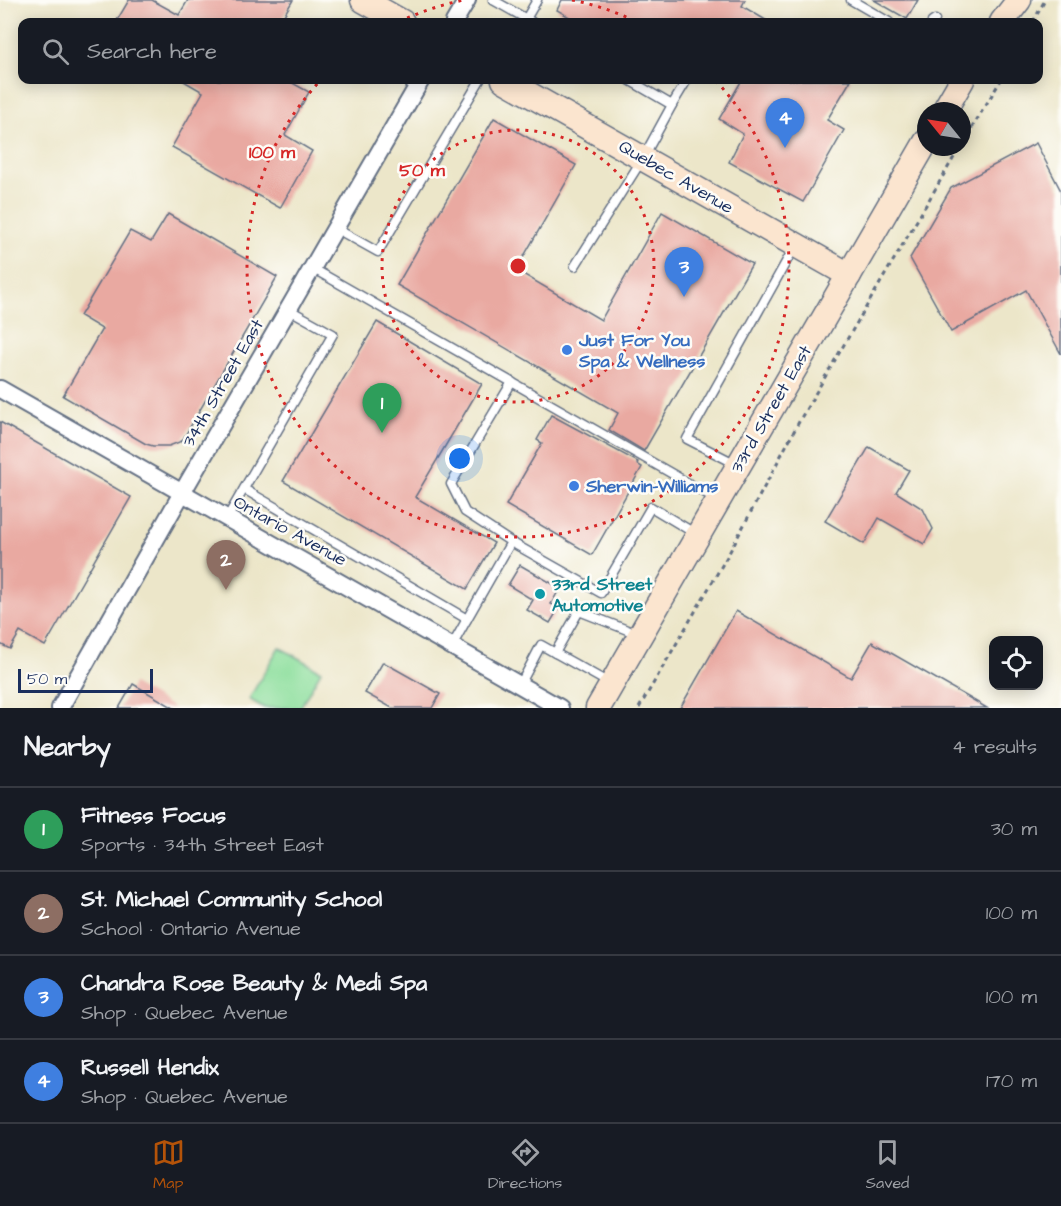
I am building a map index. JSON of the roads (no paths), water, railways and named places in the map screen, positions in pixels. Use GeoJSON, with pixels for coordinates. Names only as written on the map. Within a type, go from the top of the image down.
{"type":"FeatureCollection","features":[{"type":"Feature","properties":{"kind":"main road"},"geometry":{"type":"LineString","coordinates":[[363,0],[395,18]]}},
{"type":"Feature","properties":{"kind":"main road"},"geometry":{"type":"LineString","coordinates":[[993,18],[1002,0]]}},
{"type":"Feature","properties":{"kind":"main road"},"geometry":{"type":"LineString","coordinates":[[1005,18],[1019,0]]}},
{"type":"Feature","properties":{"kind":"main road","name":"Quebec Avenue"},"geometry":{"type":"LineString","coordinates":[[511,84],[849,275]]}},
{"type":"Feature","properties":{"kind":"main road"},"geometry":{"type":"LineString","coordinates":[[949,102],[960,84]]}},
{"type":"Feature","properties":{"kind":"main road","name":"33rd Street East"},"geometry":{"type":"LineString","coordinates":[[598,708],[918,156]]}},
{"type":"Feature","properties":{"kind":"street"},"geometry":{"type":"LineString","coordinates":[[456,18],[467,0]]}},
{"type":"Feature","properties":{"kind":"street","name":"34th Street East"},"geometry":{"type":"LineString","coordinates":[[60,708],[419,84]]}},
{"type":"Feature","properties":{"kind":"street","name":"Ontario Avenue"},"geometry":{"type":"LineString","coordinates":[[0,389],[560,708]]}},
{"type":"Feature","properties":{"kind":"lane"},"geometry":{"type":"LineString","coordinates":[[493,0],[524,18]]}},
{"type":"Feature","properties":{"kind":"lane"},"geometry":{"type":"LineString","coordinates":[[530,18],[537,0]]}},
{"type":"Feature","properties":{"kind":"lane"},"geometry":{"type":"LineString","coordinates":[[851,0],[882,18]]}},
{"type":"Feature","properties":{"kind":"lane"},"geometry":{"type":"LineString","coordinates":[[335,228],[378,252],[478,84]]}},
{"type":"Feature","properties":{"kind":"lane"},"geometry":{"type":"LineString","coordinates":[[636,84],[672,105]]}},
{"type":"Feature","properties":{"kind":"lane"},"geometry":{"type":"LineString","coordinates":[[575,266],[643,158],[685,84]]}},
{"type":"Feature","properties":{"kind":"lane"},"geometry":{"type":"LineString","coordinates":[[738,465],[687,439],[796,245]]}},
{"type":"Feature","properties":{"kind":"lane"},"geometry":{"type":"LineString","coordinates":[[312,268],[718,500]]}},
{"type":"Feature","properties":{"kind":"lane"},"geometry":{"type":"LineString","coordinates":[[227,518],[333,334],[288,309]]}},
{"type":"Feature","properties":{"kind":"lane"},"geometry":{"type":"LineString","coordinates":[[512,382],[451,484],[465,513],[601,593],[651,507],[698,535]]}},
{"type":"Feature","properties":{"kind":"lane"},"geometry":{"type":"LineString","coordinates":[[244,489],[467,619]]}},
{"type":"Feature","properties":{"kind":"lane"},"geometry":{"type":"LineString","coordinates":[[452,646],[511,542]]}},
{"type":"Feature","properties":{"kind":"lane"},"geometry":{"type":"LineString","coordinates":[[555,653],[579,611],[640,635]]}},
{"type":"Feature","properties":{"kind":"lane"},"geometry":{"type":"LineString","coordinates":[[520,685],[541,645],[612,685]]}},
{"type":"Feature","properties":{"kind":"place","name":"Russell Hendix"},"geometry":{"type":"Point","coordinates":[785,148]}},
{"type":"Feature","properties":{"kind":"place","name":"Chandra Rose Beauty & Medi Spa"},"geometry":{"type":"Point","coordinates":[684,297]}},
{"type":"Feature","properties":{"kind":"place","name":"Just For You Spa & Wellness"},"geometry":{"type":"Point","coordinates":[567,350]}},
{"type":"Feature","properties":{"kind":"place","name":"Fitness Focus"},"geometry":{"type":"Point","coordinates":[382,433]}},
{"type":"Feature","properties":{"kind":"place","name":"Sherwin-Williams"},"geometry":{"type":"Point","coordinates":[574,486]}},
{"type":"Feature","properties":{"kind":"place","name":"St. Michael Community School"},"geometry":{"type":"Point","coordinates":[226,590]}},
{"type":"Feature","properties":{"kind":"place","name":"33rd Street Automotive"},"geometry":{"type":"Point","coordinates":[540,594]}}]}
